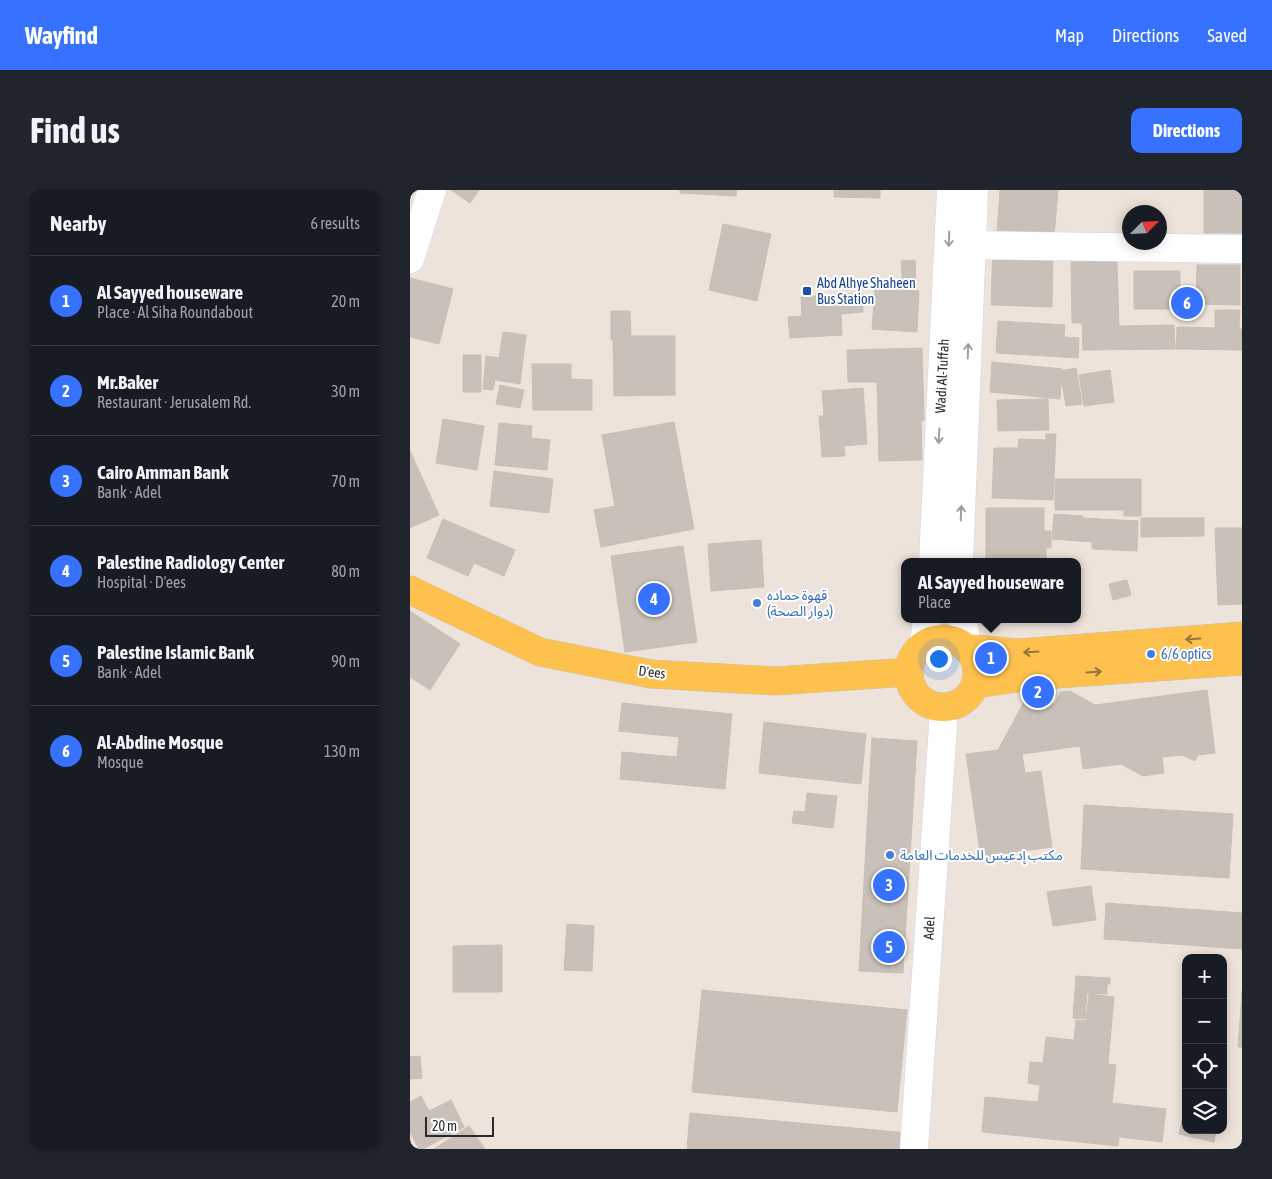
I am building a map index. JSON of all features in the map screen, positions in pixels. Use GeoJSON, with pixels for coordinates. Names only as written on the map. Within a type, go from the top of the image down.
{"type":"FeatureCollection","features":[{"type":"Feature","properties":{"kind":"main road","name":"D'ees"},"geometry":{"type":"LineString","coordinates":[[410,590],[540,652],[651,674],[775,681],[909,672]]}},
{"type":"Feature","properties":{"kind":"main road"},"geometry":{"type":"LineString","coordinates":[[925,632],[934,640],[945,638],[957,641],[967,648],[974,657],[978,669],[976,684],[964,701],[954,706],[942,708],[932,706],[914,692],[910,683],[910,661],[925,632]]}},
{"type":"Feature","properties":{"kind":"main road"},"geometry":{"type":"LineString","coordinates":[[967,648],[1016,653],[1242,636]]}},
{"type":"Feature","properties":{"kind":"main road"},"geometry":{"type":"LineString","coordinates":[[976,684],[1031,676],[1242,661]]}},
{"type":"Feature","properties":{"kind":"street"},"geometry":{"type":"LineString","coordinates":[[410,259],[432,190]]}},
{"type":"Feature","properties":{"kind":"street","name":"Wadi Al-Tuffah"},"geometry":{"type":"LineString","coordinates":[[932,558],[951,190]]}},
{"type":"Feature","properties":{"kind":"street","name":"Wadi Al-Tuffah"},"geometry":{"type":"LineString","coordinates":[[959,558],[974,190]]}},
{"type":"Feature","properties":{"kind":"street"},"geometry":{"type":"LineString","coordinates":[[972,245],[1242,249]]}},
{"type":"Feature","properties":{"kind":"street"},"geometry":{"type":"LineString","coordinates":[[964,623],[967,648]]}},
{"type":"Feature","properties":{"kind":"street","name":"Adel"},"geometry":{"type":"LineString","coordinates":[[914,1149],[942,736],[942,708]]}},
{"type":"Feature","properties":{"kind":"building"},"geometry":{"type":"Polygon","coordinates":[[[451,190],[479,190],[470,203],[451,190]]]}},
{"type":"Feature","properties":{"kind":"building"},"geometry":{"type":"Polygon","coordinates":[[[680,190],[737,190],[736,196],[680,193],[680,190]]]}},
{"type":"Feature","properties":{"kind":"building"},"geometry":{"type":"Polygon","coordinates":[[[834,190],[880,190],[880,198],[834,197],[834,190]]]}},
{"type":"Feature","properties":{"kind":"building"},"geometry":{"type":"Polygon","coordinates":[[[1000,190],[1058,190],[1054,237],[997,232],[1000,190]]]}},
{"type":"Feature","properties":{"kind":"building"},"geometry":{"type":"Polygon","coordinates":[[[1204,190],[1242,190],[1242,233],[1204,233],[1204,190]]]}},
{"type":"Feature","properties":{"kind":"building"},"geometry":{"type":"Polygon","coordinates":[[[723,224],[771,234],[757,301],[709,290],[723,224]]]}},
{"type":"Feature","properties":{"kind":"building"},"geometry":{"type":"Polygon","coordinates":[[[993,245],[1053,246],[1052,307],[991,305],[993,245]]]}},
{"type":"Feature","properties":{"kind":"building"},"geometry":{"type":"Polygon","coordinates":[[[915,260],[916,287],[903,287],[901,261],[915,260]]]}},
{"type":"Feature","properties":{"kind":"building"},"geometry":{"type":"Polygon","coordinates":[[[1117,261],[1119,326],[1174,325],[1175,349],[1083,350],[1082,323],[1072,323],[1071,262],[1117,261]]]}},
{"type":"Feature","properties":{"kind":"building"},"geometry":{"type":"Polygon","coordinates":[[[1197,265],[1240,265],[1240,305],[1196,304],[1197,265]]]}},
{"type":"Feature","properties":{"kind":"building"},"geometry":{"type":"Polygon","coordinates":[[[1134,271],[1180,271],[1180,309],[1134,309],[1134,271]]]}},
{"type":"Feature","properties":{"kind":"building"},"geometry":{"type":"Polygon","coordinates":[[[410,278],[453,289],[439,344],[410,337],[410,278]]]}},
{"type":"Feature","properties":{"kind":"building"},"geometry":{"type":"Polygon","coordinates":[[[875,288],[919,291],[917,332],[872,329],[875,288]]]}},
{"type":"Feature","properties":{"kind":"building"},"geometry":{"type":"Polygon","coordinates":[[[862,293],[863,312],[841,314],[842,335],[790,338],[788,317],[802,316],[801,297],[862,293]]]}},
{"type":"Feature","properties":{"kind":"building"},"geometry":{"type":"Polygon","coordinates":[[[1215,310],[1240,310],[1239,329],[1242,329],[1242,350],[1176,349],[1177,327],[1215,328],[1215,310]]]}},
{"type":"Feature","properties":{"kind":"building"},"geometry":{"type":"Polygon","coordinates":[[[611,311],[630,311],[631,336],[675,336],[675,395],[614,396],[611,311]]]}},
{"type":"Feature","properties":{"kind":"building"},"geometry":{"type":"Polygon","coordinates":[[[998,321],[1065,325],[1064,337],[1079,338],[1078,358],[996,353],[998,321]]]}},
{"type":"Feature","properties":{"kind":"building"},"geometry":{"type":"Polygon","coordinates":[[[503,332],[526,335],[520,384],[495,380],[493,390],[483,389],[486,356],[499,358],[503,332]]]}},
{"type":"Feature","properties":{"kind":"building"},"geometry":{"type":"Polygon","coordinates":[[[922,348],[924,420],[921,421],[922,460],[879,461],[877,382],[848,382],[847,350],[922,348]]]}},
{"type":"Feature","properties":{"kind":"building"},"geometry":{"type":"Polygon","coordinates":[[[463,355],[481,355],[481,392],[463,392],[463,355]]]}},
{"type":"Feature","properties":{"kind":"building"},"geometry":{"type":"Polygon","coordinates":[[[992,362],[1062,369],[1060,399],[990,392],[992,362]]]}},
{"type":"Feature","properties":{"kind":"building"},"geometry":{"type":"Polygon","coordinates":[[[532,364],[571,364],[571,379],[592,380],[592,410],[533,410],[532,364]]]}},
{"type":"Feature","properties":{"kind":"building"},"geometry":{"type":"Polygon","coordinates":[[[1076,368],[1082,404],[1066,406],[1060,371],[1076,368]]]}},
{"type":"Feature","properties":{"kind":"building"},"geometry":{"type":"Polygon","coordinates":[[[1110,370],[1114,402],[1084,406],[1079,375],[1110,370]]]}},
{"type":"Feature","properties":{"kind":"building"},"geometry":{"type":"Polygon","coordinates":[[[500,385],[524,390],[520,408],[496,404],[500,385]]]}},
{"type":"Feature","properties":{"kind":"building"},"geometry":{"type":"Polygon","coordinates":[[[863,388],[867,444],[844,446],[845,456],[822,457],[819,416],[824,416],[822,391],[863,388]]]}},
{"type":"Feature","properties":{"kind":"building"},"geometry":{"type":"Polygon","coordinates":[[[1048,399],[1049,430],[998,431],[997,400],[1048,399]]]}},
{"type":"Feature","properties":{"kind":"building"},"geometry":{"type":"Polygon","coordinates":[[[443,419],[484,426],[477,470],[436,463],[443,419]]]}},
{"type":"Feature","properties":{"kind":"building"},"geometry":{"type":"Polygon","coordinates":[[[674,422],[694,529],[601,547],[594,510],[615,506],[602,435],[674,422]]]}},
{"type":"Feature","properties":{"kind":"building"},"geometry":{"type":"Polygon","coordinates":[[[499,423],[532,426],[531,438],[550,440],[547,470],[495,465],[499,423]]]}},
{"type":"Feature","properties":{"kind":"building"},"geometry":{"type":"Polygon","coordinates":[[[1046,434],[1056,434],[1053,500],[992,498],[994,448],[1018,448],[1019,439],[1046,440],[1046,434]]]}},
{"type":"Feature","properties":{"kind":"building"},"geometry":{"type":"Polygon","coordinates":[[[410,451],[439,515],[410,528],[410,451]]]}},
{"type":"Feature","properties":{"kind":"building"},"geometry":{"type":"Polygon","coordinates":[[[494,471],[553,479],[549,513],[490,506],[494,471]]]}},
{"type":"Feature","properties":{"kind":"building"},"geometry":{"type":"Polygon","coordinates":[[[1055,479],[1141,479],[1141,516],[1124,516],[1124,510],[1055,510],[1055,479]]]}},
{"type":"Feature","properties":{"kind":"building"},"geometry":{"type":"Polygon","coordinates":[[[986,508],[1044,508],[1044,531],[1051,531],[1051,548],[1046,548],[1046,558],[986,558],[986,508]]]}},
{"type":"Feature","properties":{"kind":"building"},"geometry":{"type":"Polygon","coordinates":[[[1054,514],[1083,516],[1083,518],[1138,521],[1137,551],[1092,549],[1092,542],[1052,539],[1054,514]]]}},
{"type":"Feature","properties":{"kind":"building"},"geometry":{"type":"Polygon","coordinates":[[[1141,518],[1204,518],[1204,536],[1141,537],[1141,518]]]}},
{"type":"Feature","properties":{"kind":"building"},"geometry":{"type":"Polygon","coordinates":[[[443,519],[515,550],[504,576],[474,563],[468,576],[427,558],[443,519]]]}},
{"type":"Feature","properties":{"kind":"building"},"geometry":{"type":"Polygon","coordinates":[[[1215,528],[1242,528],[1242,604],[1218,605],[1215,528]]]}},
{"type":"Feature","properties":{"kind":"building"},"geometry":{"type":"Polygon","coordinates":[[[761,540],[764,587],[711,591],[708,544],[761,540]]]}},
{"type":"Feature","properties":{"kind":"building"},"geometry":{"type":"Polygon","coordinates":[[[683,546],[697,642],[625,652],[611,556],[683,546]]]}},
{"type":"Feature","properties":{"kind":"building"},"geometry":{"type":"Polygon","coordinates":[[[1127,580],[1131,595],[1113,600],[1109,584],[1127,580]]]}},
{"type":"Feature","properties":{"kind":"building"},"geometry":{"type":"Polygon","coordinates":[[[410,611],[460,644],[430,690],[410,677],[410,611]]]}},
{"type":"Feature","properties":{"kind":"building"},"geometry":{"type":"Polygon","coordinates":[[[1207,690],[1215,753],[1198,755],[1195,761],[1182,755],[1162,757],[1164,773],[1143,776],[1121,764],[1083,769],[1080,746],[1022,754],[1025,773],[1041,771],[1052,847],[1014,852],[1008,864],[995,857],[981,859],[966,754],[998,750],[1024,702],[1044,699],[1054,705],[1061,692],[1070,691],[1095,705],[1207,690]]]}},
{"type":"Feature","properties":{"kind":"building"},"geometry":{"type":"Polygon","coordinates":[[[622,703],[732,714],[725,789],[620,779],[622,752],[677,757],[679,737],[619,731],[622,703]]]}},
{"type":"Feature","properties":{"kind":"building"},"geometry":{"type":"Polygon","coordinates":[[[764,722],[866,734],[861,784],[759,773],[764,722]]]}},
{"type":"Feature","properties":{"kind":"building"},"geometry":{"type":"Polygon","coordinates":[[[872,738],[917,741],[903,973],[859,971],[872,738]]]}},
{"type":"Feature","properties":{"kind":"building"},"geometry":{"type":"Polygon","coordinates":[[[807,793],[837,796],[833,828],[792,823],[794,811],[805,812],[807,793]]]}},
{"type":"Feature","properties":{"kind":"building"},"geometry":{"type":"Polygon","coordinates":[[[1084,805],[1233,814],[1229,878],[1081,869],[1084,805]]]}},
{"type":"Feature","properties":{"kind":"building"},"geometry":{"type":"Polygon","coordinates":[[[1091,886],[1096,920],[1053,926],[1047,892],[1091,886]]]}},
{"type":"Feature","properties":{"kind":"building"},"geometry":{"type":"Polygon","coordinates":[[[1106,903],[1242,913],[1242,949],[1104,939],[1106,903]]]}},
{"type":"Feature","properties":{"kind":"building"},"geometry":{"type":"Polygon","coordinates":[[[567,924],[594,926],[592,971],[564,970],[567,924]]]}},
{"type":"Feature","properties":{"kind":"building"},"geometry":{"type":"Polygon","coordinates":[[[502,945],[502,992],[453,992],[453,946],[502,945]]]}},
{"type":"Feature","properties":{"kind":"building"},"geometry":{"type":"Polygon","coordinates":[[[1076,976],[1110,978],[1110,984],[1107,984],[1107,994],[1087,993],[1085,1019],[1073,1018],[1076,976]]]}},
{"type":"Feature","properties":{"kind":"building"},"geometry":{"type":"Polygon","coordinates":[[[702,990],[907,1010],[897,1112],[692,1092],[702,990]]]}},
{"type":"Feature","properties":{"kind":"building"},"geometry":{"type":"Polygon","coordinates":[[[1242,991],[1242,1047],[1238,1047],[1242,991]]]}},
{"type":"Feature","properties":{"kind":"building"},"geometry":{"type":"Polygon","coordinates":[[[1089,994],[1114,997],[1108,1064],[1116,1065],[1112,1103],[1166,1109],[1162,1142],[1119,1137],[1118,1146],[982,1132],[985,1097],[1038,1102],[1040,1085],[1028,1083],[1030,1062],[1043,1063],[1046,1037],[1074,1040],[1076,1020],[1086,1021],[1089,994]]]}},
{"type":"Feature","properties":{"kind":"building"},"geometry":{"type":"Polygon","coordinates":[[[420,1056],[422,1078],[410,1079],[410,1057],[420,1056]]]}},
{"type":"Feature","properties":{"kind":"building"},"geometry":{"type":"Polygon","coordinates":[[[421,1096],[429,1111],[451,1100],[464,1127],[423,1149],[419,1149],[410,1132],[410,1102],[421,1096]]]}},
{"type":"Feature","properties":{"kind":"building"},"geometry":{"type":"Polygon","coordinates":[[[690,1113],[908,1133],[907,1149],[687,1149],[690,1113]]]}},
{"type":"Feature","properties":{"kind":"building"},"geometry":{"type":"Polygon","coordinates":[[[1182,1120],[1182,1134],[1215,1134],[1214,1142],[1179,1134],[1182,1120]]]}},
{"type":"Feature","properties":{"kind":"building"},"geometry":{"type":"Polygon","coordinates":[[[469,1126],[485,1149],[434,1149],[469,1126]]]}},
{"type":"Feature","properties":{"kind":"place","name":"Abd Alhye Shaheen Bus Station"},"geometry":{"type":"Point","coordinates":[807,291]}},
{"type":"Feature","properties":{"kind":"place","name":"Al-Abdine Mosque"},"geometry":{"type":"Point","coordinates":[1187,303]}},
{"type":"Feature","properties":{"kind":"place","name":"Palestine Radiology Center"},"geometry":{"type":"Point","coordinates":[654,599]}},
{"type":"Feature","properties":{"kind":"place","name":"قهوة حماده (دوار الصحة)"},"geometry":{"type":"Point","coordinates":[757,603]}},
{"type":"Feature","properties":{"kind":"place","name":"6/6 optics"},"geometry":{"type":"Point","coordinates":[1151,654]}},
{"type":"Feature","properties":{"kind":"place","name":"Al Sayyed houseware"},"geometry":{"type":"Point","coordinates":[991,658]}},
{"type":"Feature","properties":{"kind":"place","name":"Mr.Baker"},"geometry":{"type":"Point","coordinates":[1038,692]}},
{"type":"Feature","properties":{"kind":"place","name":"مكتب إدعيس للخدمات العامة"},"geometry":{"type":"Point","coordinates":[890,855]}},
{"type":"Feature","properties":{"kind":"place","name":"Cairo Amman Bank"},"geometry":{"type":"Point","coordinates":[889,885]}},
{"type":"Feature","properties":{"kind":"place","name":"Palestine Islamic Bank"},"geometry":{"type":"Point","coordinates":[889,947]}}]}
